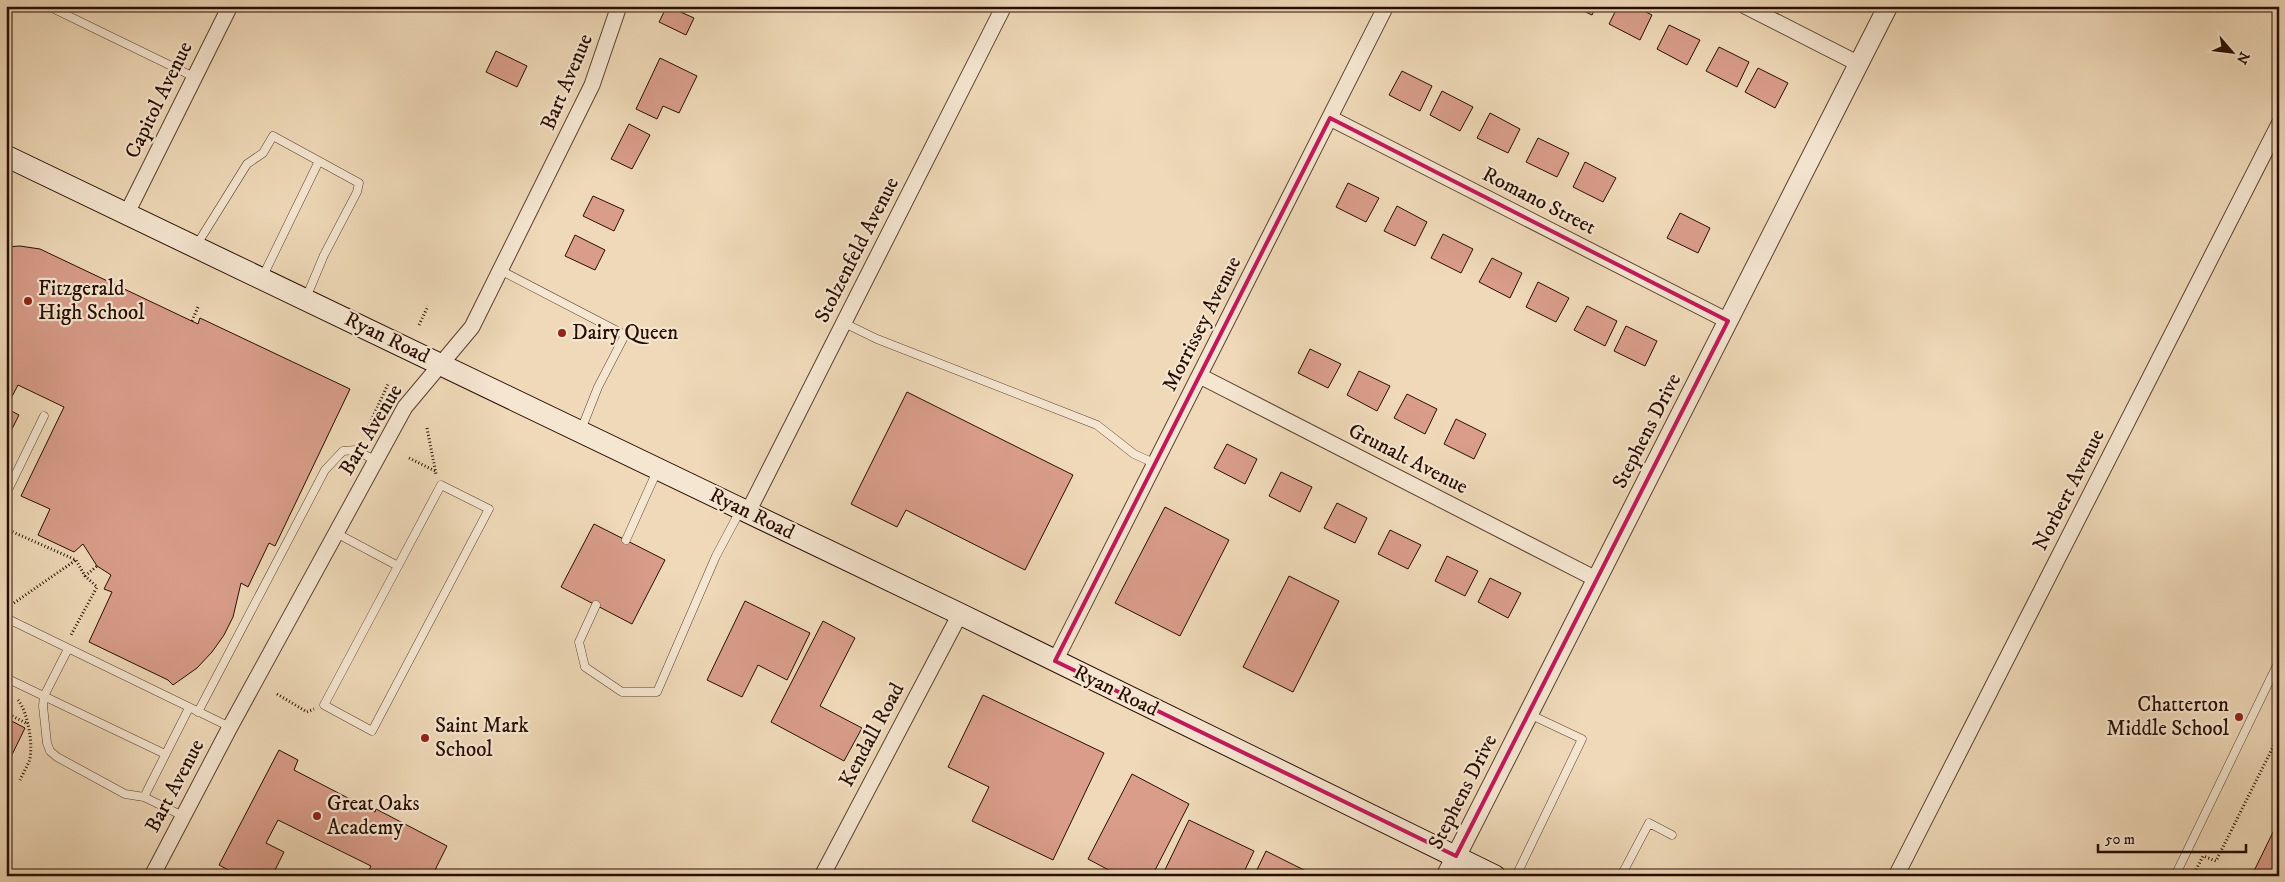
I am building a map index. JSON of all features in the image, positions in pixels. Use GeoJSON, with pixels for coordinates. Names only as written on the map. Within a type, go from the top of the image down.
{"type":"FeatureCollection","features":[{"type":"Feature","properties":{"kind":"main road","name":"Ryan Road"},"geometry":{"type":"LineString","coordinates":[[6,156],[960,614],[1495,876]]}},
{"type":"Feature","properties":{"kind":"street","name":"Capitol Avenue"},"geometry":{"type":"LineString","coordinates":[[127,213],[230,6]]}},
{"type":"Feature","properties":{"kind":"street","name":"Bart Avenue"},"geometry":{"type":"LineString","coordinates":[[152,876],[230,727],[405,407],[472,327],[592,84],[619,6]]}},
{"type":"Feature","properties":{"kind":"street","name":"Stolzenfeld Avenue"},"geometry":{"type":"LineString","coordinates":[[745,511],[844,323],[1004,6]]}},
{"type":"Feature","properties":{"kind":"street","name":"Morrissey Avenue"},"geometry":{"type":"LineString","coordinates":[[1055,661],[1386,6]]}},
{"type":"Feature","properties":{"kind":"street"},"geometry":{"type":"LineString","coordinates":[[1745,6],[1859,64]]}},
{"type":"Feature","properties":{"kind":"street","name":"Stephens Drive"},"geometry":{"type":"LineString","coordinates":[[1446,876],[1888,6]]}},
{"type":"Feature","properties":{"kind":"street","name":"Romano Street"},"geometry":{"type":"LineString","coordinates":[[1330,118],[1728,322]]}},
{"type":"Feature","properties":{"kind":"street","name":"Norbert Avenue"},"geometry":{"type":"LineString","coordinates":[[1896,876],[2279,124]]}},
{"type":"Feature","properties":{"kind":"street","name":"Grunalt Avenue"},"geometry":{"type":"LineString","coordinates":[[1200,376],[1596,579]]}},
{"type":"Feature","properties":{"kind":"street","name":"Kendall Road"},"geometry":{"type":"LineString","coordinates":[[822,876],[960,614]]}},
{"type":"Feature","properties":{"kind":"lane"},"geometry":{"type":"LineString","coordinates":[[48,6],[194,77]]}},
{"type":"Feature","properties":{"kind":"lane"},"geometry":{"type":"LineString","coordinates":[[196,246],[247,164],[262,153],[273,136],[359,183],[357,192],[324,255],[305,299]]}},
{"type":"Feature","properties":{"kind":"lane"},"geometry":{"type":"LineString","coordinates":[[262,278],[319,161]]}},
{"type":"Feature","properties":{"kind":"lane"},"geometry":{"type":"LineString","coordinates":[[500,270],[625,335],[598,387],[580,432]]}},
{"type":"Feature","properties":{"kind":"lane"},"geometry":{"type":"LineString","coordinates":[[844,323],[877,339],[1096,425],[1134,454],[1156,464]]}},
{"type":"Feature","properties":{"kind":"lane"},"geometry":{"type":"LineString","coordinates":[[6,494],[44,416]]}},
{"type":"Feature","properties":{"kind":"lane"},"geometry":{"type":"LineString","coordinates":[[198,712],[325,470],[344,450],[356,450],[376,461]]}},
{"type":"Feature","properties":{"kind":"lane"},"geometry":{"type":"LineString","coordinates":[[626,540],[658,469]]}},
{"type":"Feature","properties":{"kind":"lane"},"geometry":{"type":"LineString","coordinates":[[441,485],[489,509],[372,731],[324,705],[441,485]]}},
{"type":"Feature","properties":{"kind":"lane"},"geometry":{"type":"LineString","coordinates":[[596,605],[579,642],[585,667],[622,692],[657,692],[716,556],[745,511]]}},
{"type":"Feature","properties":{"kind":"lane"},"geometry":{"type":"LineString","coordinates":[[336,533],[398,566]]}},
{"type":"Feature","properties":{"kind":"lane"},"geometry":{"type":"LineString","coordinates":[[6,618],[230,727]]}},
{"type":"Feature","properties":{"kind":"lane"},"geometry":{"type":"LineString","coordinates":[[68,648],[44,696],[43,706],[47,743],[50,751],[57,758],[125,794],[144,797],[183,816]]}},
{"type":"Feature","properties":{"kind":"lane"},"geometry":{"type":"LineString","coordinates":[[2175,876],[2279,661]]}},
{"type":"Feature","properties":{"kind":"lane"},"geometry":{"type":"LineString","coordinates":[[6,678],[165,754]]}},
{"type":"Feature","properties":{"kind":"lane"},"geometry":{"type":"LineString","coordinates":[[144,797],[190,708]]}},
{"type":"Feature","properties":{"kind":"lane"},"geometry":{"type":"LineString","coordinates":[[1516,876],[1582,739],[1529,714]]}},
{"type":"Feature","properties":{"kind":"lane"},"geometry":{"type":"LineString","coordinates":[[1621,876],[1649,823],[1672,835]]}},
{"type":"Feature","properties":{"kind":"path"},"geometry":{"type":"LineString","coordinates":[[419,324],[428,306]]}},
{"type":"Feature","properties":{"kind":"path"},"geometry":{"type":"LineString","coordinates":[[192,321],[198,307]]}},
{"type":"Feature","properties":{"kind":"path"},"geometry":{"type":"LineString","coordinates":[[367,430],[385,397],[388,384]]}},
{"type":"Feature","properties":{"kind":"path"},"geometry":{"type":"LineString","coordinates":[[427,428],[435,471],[441,485]]}},
{"type":"Feature","properties":{"kind":"path"},"geometry":{"type":"LineString","coordinates":[[409,458],[435,471]]}},
{"type":"Feature","properties":{"kind":"path"},"geometry":{"type":"LineString","coordinates":[[6,529],[76,560],[85,576],[97,587],[70,635]]}},
{"type":"Feature","properties":{"kind":"path"},"geometry":{"type":"LineString","coordinates":[[10,605],[76,560]]}},
{"type":"Feature","properties":{"kind":"path"},"geometry":{"type":"LineString","coordinates":[[85,576],[98,566]]}},
{"type":"Feature","properties":{"kind":"path"},"geometry":{"type":"LineString","coordinates":[[6,602],[16,608]]}},
{"type":"Feature","properties":{"kind":"path"},"geometry":{"type":"LineString","coordinates":[[62,631],[79,640]]}},
{"type":"Feature","properties":{"kind":"path"},"geometry":{"type":"LineString","coordinates":[[13,694],[24,709],[28,724],[30,760],[20,780]]}},
{"type":"Feature","properties":{"kind":"path"},"geometry":{"type":"LineString","coordinates":[[277,694],[307,712],[324,705]]}},
{"type":"Feature","properties":{"kind":"path"},"geometry":{"type":"LineString","coordinates":[[6,713],[28,724]]}},
{"type":"Feature","properties":{"kind":"path"},"geometry":{"type":"LineString","coordinates":[[2193,876],[2203,856],[2216,861],[2279,735]]}},
{"type":"Feature","properties":{"kind":"highlighted area"},"geometry":{"type":"Polygon","coordinates":[[[1330,118],[1728,321],[1456,856],[1055,661],[1330,118]]]}},
{"type":"Feature","properties":{"kind":"building"},"geometry":{"type":"Polygon","coordinates":[[[667,6],[694,18],[686,35],[659,22],[667,6]]]}},
{"type":"Feature","properties":{"kind":"building"},"geometry":{"type":"Polygon","coordinates":[[[1573,6],[1596,6],[1592,15],[1573,6]]]}},
{"type":"Feature","properties":{"kind":"building"},"geometry":{"type":"Polygon","coordinates":[[[1618,6],[1634,6],[1652,15],[1640,40],[1609,24],[1618,6]]]}},
{"type":"Feature","properties":{"kind":"building"},"geometry":{"type":"Polygon","coordinates":[[[1669,25],[1700,40],[1687,65],[1657,49],[1669,25]]]}},
{"type":"Feature","properties":{"kind":"building"},"geometry":{"type":"Polygon","coordinates":[[[1719,47],[1749,62],[1737,87],[1706,71],[1719,47]]]}},
{"type":"Feature","properties":{"kind":"building"},"geometry":{"type":"Polygon","coordinates":[[[496,51],[527,66],[517,87],[486,72],[496,51]]]}},
{"type":"Feature","properties":{"kind":"building"},"geometry":{"type":"Polygon","coordinates":[[[660,58],[697,76],[679,113],[663,106],[657,119],[636,109],[660,58]]]}},
{"type":"Feature","properties":{"kind":"building"},"geometry":{"type":"Polygon","coordinates":[[[1758,68],[1788,83],[1775,108],[1745,92],[1758,68]]]}},
{"type":"Feature","properties":{"kind":"building"},"geometry":{"type":"Polygon","coordinates":[[[1402,71],[1432,86],[1420,111],[1389,95],[1402,71]]]}},
{"type":"Feature","properties":{"kind":"building"},"geometry":{"type":"Polygon","coordinates":[[[1442,91],[1473,107],[1460,131],[1430,115],[1442,91]]]}},
{"type":"Feature","properties":{"kind":"building"},"geometry":{"type":"Polygon","coordinates":[[[1490,113],[1520,129],[1508,153],[1477,138],[1490,113]]]}},
{"type":"Feature","properties":{"kind":"building"},"geometry":{"type":"Polygon","coordinates":[[[629,124],[650,135],[632,169],[611,159],[629,124]]]}},
{"type":"Feature","properties":{"kind":"building"},"geometry":{"type":"Polygon","coordinates":[[[1538,138],[1569,153],[1557,177],[1526,162],[1538,138]]]}},
{"type":"Feature","properties":{"kind":"building"},"geometry":{"type":"Polygon","coordinates":[[[1585,162],[1616,178],[1603,202],[1573,187],[1585,162]]]}},
{"type":"Feature","properties":{"kind":"building"},"geometry":{"type":"Polygon","coordinates":[[[1348,183],[1379,198],[1366,222],[1336,207],[1348,183]]]}},
{"type":"Feature","properties":{"kind":"building"},"geometry":{"type":"Polygon","coordinates":[[[593,196],[624,210],[614,231],[583,216],[593,196]]]}},
{"type":"Feature","properties":{"kind":"building"},"geometry":{"type":"Polygon","coordinates":[[[1397,206],[1427,222],[1415,246],[1384,231],[1397,206]]]}},
{"type":"Feature","properties":{"kind":"building"},"geometry":{"type":"Polygon","coordinates":[[[1680,213],[1710,228],[1698,253],[1667,238],[1680,213]]]}},
{"type":"Feature","properties":{"kind":"building"},"geometry":{"type":"Polygon","coordinates":[[[1443,234],[1473,249],[1461,273],[1431,258],[1443,234]]]}},
{"type":"Feature","properties":{"kind":"building"},"geometry":{"type":"Polygon","coordinates":[[[575,235],[605,250],[595,270],[565,256],[575,235]]]}},
{"type":"Feature","properties":{"kind":"building"},"geometry":{"type":"Polygon","coordinates":[[[20,246],[40,249],[198,324],[200,318],[350,389],[275,546],[269,543],[248,587],[241,583],[233,617],[224,635],[197,668],[173,685],[168,680],[89,642],[112,592],[104,589],[111,575],[97,566],[83,544],[74,552],[38,535],[50,509],[21,496],[64,407],[18,385],[6,408],[6,247],[20,246]]]}},
{"type":"Feature","properties":{"kind":"building"},"geometry":{"type":"Polygon","coordinates":[[[1492,258],[1522,273],[1510,298],[1479,282],[1492,258]]]}},
{"type":"Feature","properties":{"kind":"building"},"geometry":{"type":"Polygon","coordinates":[[[1538,282],[1569,298],[1556,322],[1526,307],[1538,282]]]}},
{"type":"Feature","properties":{"kind":"building"},"geometry":{"type":"Polygon","coordinates":[[[1587,306],[1617,321],[1605,346],[1574,330],[1587,306]]]}},
{"type":"Feature","properties":{"kind":"building"},"geometry":{"type":"Polygon","coordinates":[[[1626,326],[1657,341],[1645,366],[1614,351],[1626,326]]]}},
{"type":"Feature","properties":{"kind":"building"},"geometry":{"type":"Polygon","coordinates":[[[1310,349],[1341,364],[1328,388],[1298,373],[1310,349]]]}},
{"type":"Feature","properties":{"kind":"building"},"geometry":{"type":"Polygon","coordinates":[[[1359,371],[1390,386],[1377,411],[1347,395],[1359,371]]]}},
{"type":"Feature","properties":{"kind":"building"},"geometry":{"type":"Polygon","coordinates":[[[907,392],[1073,475],[1025,570],[906,510],[897,527],[851,504],[907,392]]]}},
{"type":"Feature","properties":{"kind":"building"},"geometry":{"type":"Polygon","coordinates":[[[1407,394],[1437,409],[1425,434],[1394,418],[1407,394]]]}},
{"type":"Feature","properties":{"kind":"building"},"geometry":{"type":"Polygon","coordinates":[[[6,408],[19,415],[6,441],[6,408]]]}},
{"type":"Feature","properties":{"kind":"building"},"geometry":{"type":"Polygon","coordinates":[[[1456,419],[1486,434],[1474,459],[1444,444],[1456,419]]]}},
{"type":"Feature","properties":{"kind":"building"},"geometry":{"type":"Polygon","coordinates":[[[1227,444],[1257,459],[1245,484],[1214,468],[1227,444]]]}},
{"type":"Feature","properties":{"kind":"building"},"geometry":{"type":"Polygon","coordinates":[[[1281,472],[1312,487],[1300,512],[1269,496],[1281,472]]]}},
{"type":"Feature","properties":{"kind":"building"},"geometry":{"type":"Polygon","coordinates":[[[1337,503],[1367,518],[1355,543],[1324,528],[1337,503]]]}},
{"type":"Feature","properties":{"kind":"building"},"geometry":{"type":"Polygon","coordinates":[[[1165,507],[1229,540],[1180,636],[1115,603],[1165,507]]]}},
{"type":"Feature","properties":{"kind":"building"},"geometry":{"type":"Polygon","coordinates":[[[594,524],[665,560],[632,624],[561,587],[594,524]]]}},
{"type":"Feature","properties":{"kind":"building"},"geometry":{"type":"Polygon","coordinates":[[[1390,530],[1421,545],[1408,569],[1378,554],[1390,530]]]}},
{"type":"Feature","properties":{"kind":"building"},"geometry":{"type":"Polygon","coordinates":[[[1447,556],[1478,571],[1465,596],[1435,581],[1447,556]]]}},
{"type":"Feature","properties":{"kind":"building"},"geometry":{"type":"Polygon","coordinates":[[[1289,576],[1339,601],[1293,692],[1243,667],[1289,576]]]}},
{"type":"Feature","properties":{"kind":"building"},"geometry":{"type":"Polygon","coordinates":[[[1490,578],[1521,593],[1508,618],[1478,602],[1490,578]]]}},
{"type":"Feature","properties":{"kind":"building"},"geometry":{"type":"Polygon","coordinates":[[[745,601],[810,633],[787,680],[758,665],[742,697],[707,680],[745,601]]]}},
{"type":"Feature","properties":{"kind":"building"},"geometry":{"type":"Polygon","coordinates":[[[823,621],[855,638],[820,706],[862,728],[844,761],[771,722],[823,621]]]}},
{"type":"Feature","properties":{"kind":"building"},"geometry":{"type":"Polygon","coordinates":[[[983,695],[1104,753],[1053,860],[972,821],[989,787],[948,767],[983,695]]]}},
{"type":"Feature","properties":{"kind":"building"},"geometry":{"type":"Polygon","coordinates":[[[6,718],[25,728],[6,767],[6,718]]]}},
{"type":"Feature","properties":{"kind":"building","name":"Great Oaks Academy"},"geometry":{"type":"Polygon","coordinates":[[[279,750],[298,760],[294,770],[375,812],[376,809],[447,846],[432,876],[366,876],[371,866],[278,820],[266,843],[284,852],[272,876],[229,876],[232,872],[219,865],[279,750]]]}},
{"type":"Feature","properties":{"kind":"building"},"geometry":{"type":"Polygon","coordinates":[[[1132,774],[1189,804],[1152,876],[1120,876],[1088,859],[1132,774]]]}},
{"type":"Feature","properties":{"kind":"building"},"geometry":{"type":"Polygon","coordinates":[[[2279,800],[2279,815],[2273,813],[2279,800]]]}},
{"type":"Feature","properties":{"kind":"building"},"geometry":{"type":"Polygon","coordinates":[[[1189,820],[1254,851],[1242,876],[1162,876],[1189,820]]]}},
{"type":"Feature","properties":{"kind":"building"},"geometry":{"type":"Polygon","coordinates":[[[2276,826],[2279,827],[2279,876],[2258,876],[2253,873],[2276,826]]]}},
{"type":"Feature","properties":{"kind":"building"},"geometry":{"type":"Polygon","coordinates":[[[1266,851],[1316,876],[1254,876],[1266,851]]]}},
{"type":"Feature","properties":{"kind":"place","name":"Fitzgerald High School"},"geometry":{"type":"Point","coordinates":[28,301]}},
{"type":"Feature","properties":{"kind":"place","name":"Dairy Queen"},"geometry":{"type":"Point","coordinates":[562,333]}},
{"type":"Feature","properties":{"kind":"place","name":"Chatterton Middle School"},"geometry":{"type":"Point","coordinates":[2239,717]}},
{"type":"Feature","properties":{"kind":"place","name":"Saint Mark School"},"geometry":{"type":"Point","coordinates":[425,738]}},
{"type":"Feature","properties":{"kind":"place","name":"Great Oaks Academy"},"geometry":{"type":"Point","coordinates":[317,816]}}]}
